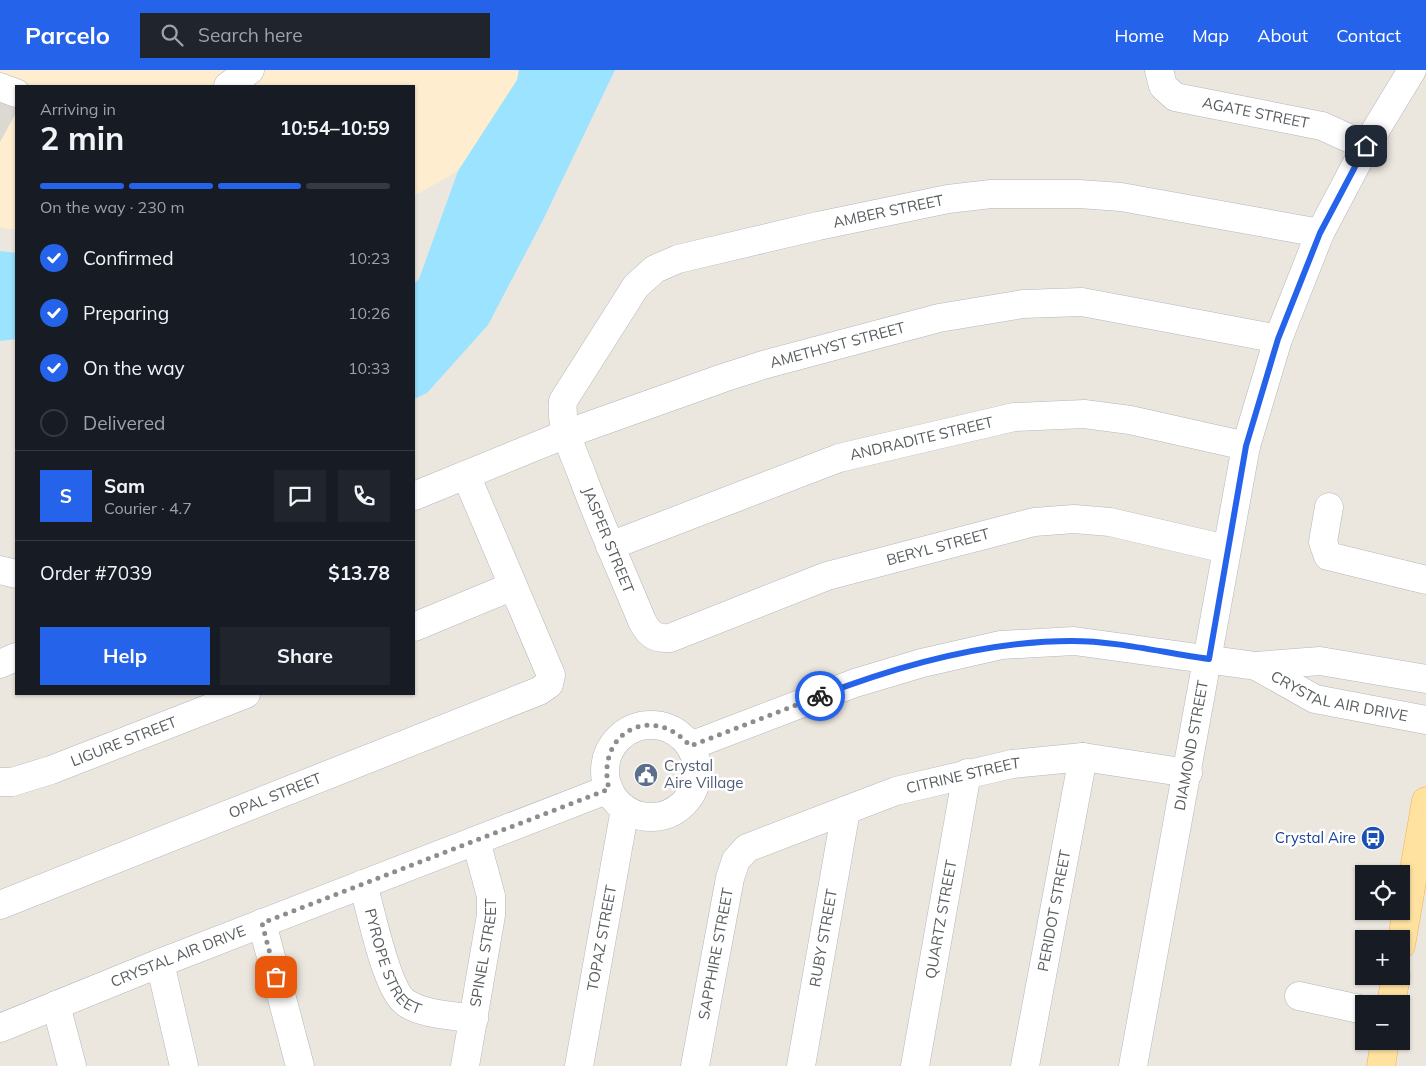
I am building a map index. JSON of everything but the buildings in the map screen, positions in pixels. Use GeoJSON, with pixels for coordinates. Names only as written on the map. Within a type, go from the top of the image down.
{"type":"FeatureCollection","features":[{"type":"Feature","properties":{"kind":"main road"},"geometry":{"type":"LineString","coordinates":[[1404,930],[1426,801]]}},
{"type":"Feature","properties":{"kind":"main road"},"geometry":{"type":"LineString","coordinates":[[1381,1066],[1384,1050]]}},
{"type":"Feature","properties":{"kind":"street"},"geometry":{"type":"LineString","coordinates":[[229,85],[250,70]]}},
{"type":"Feature","properties":{"kind":"street","name":"AGATE STREET"},"geometry":{"type":"LineString","coordinates":[[1159,70],[1163,86],[1175,97],[1322,126],[1366,146]]}},
{"type":"Feature","properties":{"kind":"street","name":"DIAMOND STREET"},"geometry":{"type":"LineString","coordinates":[[1133,1066],[1209,659],[1226,549],[1246,446],[1278,339],[1320,233],[1366,146],[1412,70]]}},
{"type":"Feature","properties":{"kind":"street"},"geometry":{"type":"LineString","coordinates":[[0,87],[15,93]]}},
{"type":"Feature","properties":{"kind":"street","name":"AMBER STREET"},"geometry":{"type":"LineString","coordinates":[[566,434],[562,413],[563,401],[625,303],[636,286],[655,269],[678,259],[948,199],[991,194],[1079,194],[1121,197],[1320,233]]}},
{"type":"Feature","properties":{"kind":"street","name":"AMETHYST STREET"},"geometry":{"type":"LineString","coordinates":[[415,496],[566,434],[763,365],[939,318],[1023,304],[1082,302],[1278,339]]}},
{"type":"Feature","properties":{"kind":"street","name":"ANDRADITE STREET"},"geometry":{"type":"LineString","coordinates":[[610,546],[839,458],[1014,417],[1084,414],[1112,417],[1246,446]]}},
{"type":"Feature","properties":{"kind":"street","name":"JASPER STREET"},"geometry":{"type":"LineString","coordinates":[[566,434],[642,621],[649,634],[659,638]]}},
{"type":"Feature","properties":{"kind":"street"},"geometry":{"type":"LineString","coordinates":[[415,627],[513,586],[466,475]]}},
{"type":"Feature","properties":{"kind":"street"},"geometry":{"type":"LineString","coordinates":[[1329,507],[1323,542],[1328,556],[1426,580]]}},
{"type":"Feature","properties":{"kind":"street","name":"BERYL STREET"},"geometry":{"type":"LineString","coordinates":[[659,638],[670,638],[827,576],[1034,522],[1074,518],[1110,522],[1226,549]]}},
{"type":"Feature","properties":{"kind":"street"},"geometry":{"type":"LineString","coordinates":[[0,570],[15,574]]}},
{"type":"Feature","properties":{"kind":"street","name":"OPAL STREET"},"geometry":{"type":"LineString","coordinates":[[0,905],[539,691],[549,684],[551,675],[513,586]]}},
{"type":"Feature","properties":{"kind":"street","name":"CRYSTAL AIR DRIVE"},"geometry":{"type":"LineString","coordinates":[[690,746],[856,683],[922,663],[1001,645],[1074,641],[1256,666],[1320,661],[1426,679]]}},
{"type":"Feature","properties":{"kind":"street"},"geometry":{"type":"LineString","coordinates":[[0,664],[15,657]]}},
{"type":"Feature","properties":{"kind":"street","name":"CRYSTAL AIR DRIVE"},"geometry":{"type":"LineString","coordinates":[[1256,666],[1315,699],[1426,720]]}},
{"type":"Feature","properties":{"kind":"street","name":"LIGURE STREET"},"geometry":{"type":"LineString","coordinates":[[0,782],[12,782],[51,770],[243,695]]}},
{"type":"Feature","properties":{"kind":"street"},"geometry":{"type":"LineString","coordinates":[[652,724],[667,727],[680,734],[690,746],[697,760],[698,776],[693,791],[684,804],[670,814],[655,818],[640,816],[617,799],[605,774],[606,759],[612,745],[623,734],[636,727],[652,724]]}},
{"type":"Feature","properties":{"kind":"street","name":"CITRINE STREET"},"geometry":{"type":"LineString","coordinates":[[747,848],[896,792],[967,773],[1012,764],[1082,757],[1188,773]]}},
{"type":"Feature","properties":{"kind":"street","name":"PERIDOT STREET"},"geometry":{"type":"LineString","coordinates":[[1025,1066],[1082,757]]}},
{"type":"Feature","properties":{"kind":"street","name":"QUARTZ STREET"},"geometry":{"type":"LineString","coordinates":[[915,1066],[967,773]]}},
{"type":"Feature","properties":{"kind":"street","name":"CRYSTAL AIR DRIVE"},"geometry":{"type":"LineString","coordinates":[[0,1028],[160,963],[476,841],[617,799]]}},
{"type":"Feature","properties":{"kind":"street","name":"TOPAZ STREET"},"geometry":{"type":"LineString","coordinates":[[579,1066],[617,799]]}},
{"type":"Feature","properties":{"kind":"street","name":"RUBY STREET"},"geometry":{"type":"LineString","coordinates":[[801,1066],[846,810]]}},
{"type":"Feature","properties":{"kind":"street","name":"SPINEL STREET"},"geometry":{"type":"LineString","coordinates":[[465,1066],[491,915],[491,896],[476,841]]}},
{"type":"Feature","properties":{"kind":"street","name":"SAPPHIRE STREET"},"geometry":{"type":"LineString","coordinates":[[695,1066],[730,878],[736,860],[747,848]]}},
{"type":"Feature","properties":{"kind":"street","name":"PYROPE STREET"},"geometry":{"type":"LineString","coordinates":[[364,884],[392,988],[405,1003],[426,1011],[474,1019]]}},
{"type":"Feature","properties":{"kind":"street"},"geometry":{"type":"LineString","coordinates":[[262,923],[300,1066]]}},
{"type":"Feature","properties":{"kind":"street"},"geometry":{"type":"LineString","coordinates":[[160,963],[184,1066]]}},
{"type":"Feature","properties":{"kind":"street"},"geometry":{"type":"LineString","coordinates":[[1300,996],[1355,1008]]}},
{"type":"Feature","properties":{"kind":"street"},"geometry":{"type":"LineString","coordinates":[[56,1005],[72,1066]]}},
{"type":"Feature","properties":{"kind":"shaded area"},"geometry":{"type":"Polygon","coordinates":[[[0,70],[519,70],[517,80],[458,171],[415,195],[415,85],[15,85],[15,230],[0,227],[0,70]]]}},
{"type":"Feature","properties":{"kind":"shaded area"},"geometry":{"type":"Polygon","coordinates":[[[0,100],[15,107],[15,115],[0,142],[0,100]]]}},
{"type":"Feature","properties":{"kind":"water"},"geometry":{"type":"Polygon","coordinates":[[[519,70],[615,70],[542,222],[488,325],[427,393],[415,399],[415,283],[419,279],[458,171],[517,80],[519,70]]]}},
{"type":"Feature","properties":{"kind":"water"},"geometry":{"type":"Polygon","coordinates":[[[0,251],[15,253],[15,339],[0,341],[0,251]]]}},
{"type":"Feature","properties":{"kind":"way so far"},"geometry":{"type":"LineString","coordinates":[[276,977],[262,923],[609,789],[605,774],[606,759],[612,745],[623,734],[636,727],[652,724],[667,727],[680,734],[690,746],[820,696]]}},
{"type":"Feature","properties":{"kind":"place","name":"Crystal Aire Village"},"geometry":{"type":"Point","coordinates":[646,775]}},
{"type":"Feature","properties":{"kind":"place","name":"Crystal Aire"},"geometry":{"type":"Point","coordinates":[1373,838]}},
{"type":"Feature","properties":{"kind":"route"},"geometry":{"type":"LineString","coordinates":[[820,696],[922,663],[1001,645],[1074,641],[1209,659],[1226,549],[1246,446],[1278,339],[1320,233],[1366,146]]}}]}
